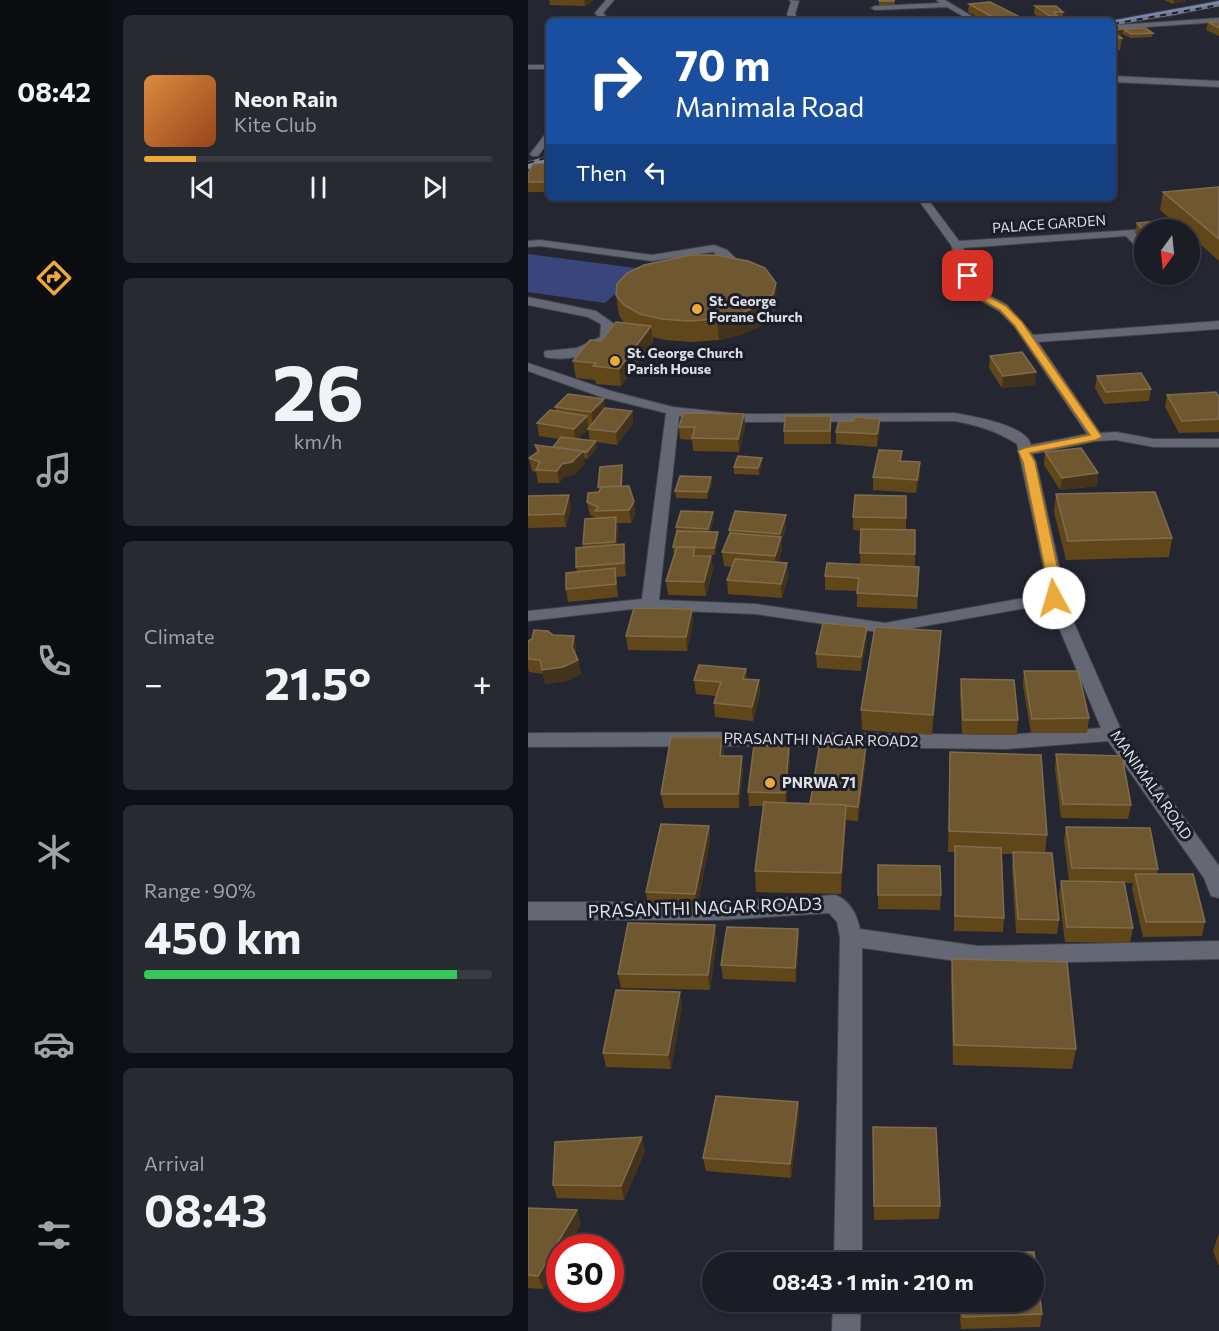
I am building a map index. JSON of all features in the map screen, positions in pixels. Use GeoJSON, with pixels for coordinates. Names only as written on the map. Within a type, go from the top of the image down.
{"type":"FeatureCollection","features":[{"type":"Feature","properties":{"kind":"main road"},"geometry":{"type":"LineString","coordinates":[[1116,26],[1216,4]]}},
{"type":"Feature","properties":{"kind":"street"},"geometry":{"type":"LineString","coordinates":[[603,18],[599,14],[610,0]]}},
{"type":"Feature","properties":{"kind":"street"},"geometry":{"type":"LineString","coordinates":[[793,0],[795,1],[791,14],[793,18]]}},
{"type":"Feature","properties":{"kind":"street"},"geometry":{"type":"LineString","coordinates":[[940,0],[971,18]]}},
{"type":"Feature","properties":{"kind":"street"},"geometry":{"type":"LineString","coordinates":[[875,8],[948,5]]}},
{"type":"Feature","properties":{"kind":"street"},"geometry":{"type":"LineString","coordinates":[[1116,26],[1219,20]]}},
{"type":"Feature","properties":{"kind":"street"},"geometry":{"type":"LineString","coordinates":[[528,67],[546,67]]}},
{"type":"Feature","properties":{"kind":"street"},"geometry":{"type":"LineString","coordinates":[[1116,79],[1219,84]]}},
{"type":"Feature","properties":{"kind":"street"},"geometry":{"type":"LineString","coordinates":[[1164,92],[1165,81]]}},
{"type":"Feature","properties":{"kind":"street"},"geometry":{"type":"LineString","coordinates":[[538,160],[546,142]]}},
{"type":"Feature","properties":{"kind":"street"},"geometry":{"type":"LineString","coordinates":[[924,201],[956,245],[973,291],[1003,308],[1029,339],[1096,437]]}},
{"type":"Feature","properties":{"kind":"street","name":"PALACE GARDEN"},"geometry":{"type":"LineString","coordinates":[[956,245],[1134,232]]}},
{"type":"Feature","properties":{"kind":"street"},"geometry":{"type":"LineString","coordinates":[[1130,233],[1134,238]]}},
{"type":"Feature","properties":{"kind":"street"},"geometry":{"type":"LineString","coordinates":[[528,244],[540,243],[652,258],[714,248],[723,252],[738,266]]}},
{"type":"Feature","properties":{"kind":"street"},"geometry":{"type":"LineString","coordinates":[[528,301],[592,314],[607,323],[606,339],[592,347],[579,354],[550,354]]}},
{"type":"Feature","properties":{"kind":"street"},"geometry":{"type":"LineString","coordinates":[[1029,339],[1219,325]]}},
{"type":"Feature","properties":{"kind":"street"},"geometry":{"type":"LineString","coordinates":[[528,367],[606,394],[673,411],[740,418],[954,417],[980,421],[1007,431],[1024,442],[1024,451],[1096,437],[1116,436],[1154,443],[1219,442]]}},
{"type":"Feature","properties":{"kind":"street"},"geometry":{"type":"LineString","coordinates":[[651,604],[673,411]]}},
{"type":"Feature","properties":{"kind":"street","name":"MANIMALA ROAD"},"geometry":{"type":"LineString","coordinates":[[1024,451],[1029,462],[1054,579],[1054,598],[1113,735],[1217,879]]}},
{"type":"Feature","properties":{"kind":"street"},"geometry":{"type":"LineString","coordinates":[[528,616],[632,604],[651,604],[756,609],[885,628],[1054,598]]}},
{"type":"Feature","properties":{"kind":"street","name":"PRASANTHI NAGAR ROAD2"},"geometry":{"type":"LineString","coordinates":[[528,740],[766,739],[1005,742],[1113,735]]}},
{"type":"Feature","properties":{"kind":"street","name":"PRASANTHI NAGAR ROAD3"},"geometry":{"type":"LineString","coordinates":[[528,911],[720,911],[835,904],[847,919],[852,937]]}},
{"type":"Feature","properties":{"kind":"street"},"geometry":{"type":"LineString","coordinates":[[848,1252],[852,937],[978,955],[1219,950]]}},
{"type":"Feature","properties":{"kind":"street"},"geometry":{"type":"LineString","coordinates":[[846,1331],[847,1312]]}},
{"type":"Feature","properties":{"kind":"shaded area"},"geometry":{"type":"Polygon","coordinates":[[[528,254],[643,269],[605,303],[528,292],[528,254]]]}},
{"type":"Feature","properties":{"kind":"building"},"geometry":{"type":"Polygon","coordinates":[[[990,2],[1022,18],[995,18],[969,4],[990,2]]]}},
{"type":"Feature","properties":{"kind":"building"},"geometry":{"type":"Polygon","coordinates":[[[1035,6],[1056,6],[1063,12],[1054,12],[1057,16],[1050,16],[1035,6]]]}},
{"type":"Feature","properties":{"kind":"building"},"geometry":{"type":"Polygon","coordinates":[[[1208,22],[1219,22],[1219,28],[1208,22]]]}},
{"type":"Feature","properties":{"kind":"building"},"geometry":{"type":"Polygon","coordinates":[[[1145,28],[1153,33],[1131,34],[1123,29],[1145,28]]]}},
{"type":"Feature","properties":{"kind":"building"},"geometry":{"type":"Polygon","coordinates":[[[546,163],[546,182],[528,182],[528,174],[533,164],[546,163]]]}},
{"type":"Feature","properties":{"kind":"building"},"geometry":{"type":"Polygon","coordinates":[[[1219,187],[1219,239],[1200,223],[1200,219],[1195,219],[1163,192],[1219,187]]]}},
{"type":"Feature","properties":{"kind":"building","name":"St. George Forane Church"},"geometry":{"type":"Polygon","coordinates":[[[691,255],[715,255],[748,261],[765,268],[776,283],[773,294],[761,304],[742,313],[717,319],[689,321],[662,319],[640,314],[624,305],[616,295],[617,284],[627,273],[644,265],[691,255]]]}},
{"type":"Feature","properties":{"kind":"building"},"geometry":{"type":"Polygon","coordinates":[[[616,322],[651,326],[619,369],[593,366],[596,363],[573,361],[590,340],[601,341],[616,322]]]}},
{"type":"Feature","properties":{"kind":"building"},"geometry":{"type":"Polygon","coordinates":[[[1022,352],[1036,372],[1003,376],[990,356],[1022,352]]]}},
{"type":"Feature","properties":{"kind":"building"},"geometry":{"type":"Polygon","coordinates":[[[1141,373],[1151,389],[1106,392],[1097,376],[1141,373]]]}},
{"type":"Feature","properties":{"kind":"building"},"geometry":{"type":"Polygon","coordinates":[[[1216,392],[1219,397],[1219,419],[1182,421],[1167,395],[1216,392]]]}},
{"type":"Feature","properties":{"kind":"building"},"geometry":{"type":"Polygon","coordinates":[[[568,394],[604,399],[591,412],[555,407],[568,394]]]}},
{"type":"Feature","properties":{"kind":"building"},"geometry":{"type":"Polygon","coordinates":[[[605,408],[632,411],[616,432],[588,429],[605,408]]]}},
{"type":"Feature","properties":{"kind":"building"},"geometry":{"type":"Polygon","coordinates":[[[550,410],[587,416],[574,429],[537,423],[550,410]]]}},
{"type":"Feature","properties":{"kind":"building"},"geometry":{"type":"Polygon","coordinates":[[[683,413],[744,414],[738,439],[692,438],[695,427],[679,427],[683,413]]]}},
{"type":"Feature","properties":{"kind":"building"},"geometry":{"type":"Polygon","coordinates":[[[785,416],[831,416],[830,431],[784,431],[785,416]]]}},
{"type":"Feature","properties":{"kind":"building"},"geometry":{"type":"Polygon","coordinates":[[[855,417],[880,419],[877,434],[836,432],[839,421],[853,421],[855,417]]]}},
{"type":"Feature","properties":{"kind":"building"},"geometry":{"type":"Polygon","coordinates":[[[561,437],[596,441],[587,452],[553,447],[561,437]]]}},
{"type":"Feature","properties":{"kind":"building"},"geometry":{"type":"Polygon","coordinates":[[[535,445],[583,451],[572,462],[562,464],[557,471],[536,470],[540,462],[529,458],[539,451],[535,445]]]}},
{"type":"Feature","properties":{"kind":"building"},"geometry":{"type":"Polygon","coordinates":[[[1081,448],[1098,473],[1062,478],[1045,452],[1081,448]]]}},
{"type":"Feature","properties":{"kind":"building"},"geometry":{"type":"Polygon","coordinates":[[[879,450],[902,451],[900,461],[920,462],[917,480],[873,477],[879,450]]]}},
{"type":"Feature","properties":{"kind":"building"},"geometry":{"type":"Polygon","coordinates":[[[738,456],[762,458],[758,468],[734,467],[738,456]]]}},
{"type":"Feature","properties":{"kind":"building"},"geometry":{"type":"Polygon","coordinates":[[[622,465],[621,486],[598,487],[600,467],[622,465]]]}},
{"type":"Feature","properties":{"kind":"building"},"geometry":{"type":"Polygon","coordinates":[[[680,476],[711,477],[707,492],[675,491],[680,476]]]}},
{"type":"Feature","properties":{"kind":"building"},"geometry":{"type":"Polygon","coordinates":[[[629,486],[634,502],[629,510],[595,511],[598,507],[587,502],[588,493],[599,492],[602,487],[629,486]]]}},
{"type":"Feature","properties":{"kind":"building"},"geometry":{"type":"Polygon","coordinates":[[[1155,492],[1172,538],[1068,541],[1056,494],[1155,492]]]}},
{"type":"Feature","properties":{"kind":"building"},"geometry":{"type":"Polygon","coordinates":[[[569,495],[564,514],[528,515],[528,496],[569,495]]]}},
{"type":"Feature","properties":{"kind":"building"},"geometry":{"type":"Polygon","coordinates":[[[855,495],[906,496],[906,518],[853,517],[855,495]]]}},
{"type":"Feature","properties":{"kind":"building"},"geometry":{"type":"Polygon","coordinates":[[[681,511],[713,512],[708,529],[676,527],[681,511]]]}},
{"type":"Feature","properties":{"kind":"building"},"geometry":{"type":"Polygon","coordinates":[[[735,511],[786,515],[780,534],[729,530],[735,511]]]}},
{"type":"Feature","properties":{"kind":"building"},"geometry":{"type":"Polygon","coordinates":[[[616,517],[615,542],[583,544],[585,519],[616,517]]]}},
{"type":"Feature","properties":{"kind":"building"},"geometry":{"type":"Polygon","coordinates":[[[861,529],[915,530],[915,554],[860,553],[861,529]]]}},
{"type":"Feature","properties":{"kind":"building"},"geometry":{"type":"Polygon","coordinates":[[[677,531],[718,532],[714,548],[673,547],[677,531]]]}},
{"type":"Feature","properties":{"kind":"building"},"geometry":{"type":"Polygon","coordinates":[[[730,533],[781,537],[775,556],[722,552],[730,533]]]}},
{"type":"Feature","properties":{"kind":"building"},"geometry":{"type":"Polygon","coordinates":[[[624,544],[624,563],[576,567],[576,548],[624,544]]]}},
{"type":"Feature","properties":{"kind":"building"},"geometry":{"type":"Polygon","coordinates":[[[677,547],[695,547],[693,556],[711,556],[704,582],[666,581],[677,547]]]}},
{"type":"Feature","properties":{"kind":"building"},"geometry":{"type":"Polygon","coordinates":[[[735,559],[787,563],[781,584],[727,580],[735,559]]]}},
{"type":"Feature","properties":{"kind":"building"},"geometry":{"type":"Polygon","coordinates":[[[827,563],[919,567],[917,596],[857,593],[859,578],[825,576],[827,563]]]}},
{"type":"Feature","properties":{"kind":"building"},"geometry":{"type":"Polygon","coordinates":[[[615,568],[616,584],[566,589],[566,573],[615,568]]]}},
{"type":"Feature","properties":{"kind":"building"},"geometry":{"type":"Polygon","coordinates":[[[634,608],[692,609],[686,637],[626,636],[634,608]]]}},
{"type":"Feature","properties":{"kind":"building"},"geometry":{"type":"Polygon","coordinates":[[[823,623],[867,627],[861,657],[816,654],[823,623]]]}},
{"type":"Feature","properties":{"kind":"building"},"geometry":{"type":"Polygon","coordinates":[[[875,627],[941,631],[933,715],[861,710],[875,627]]]}},
{"type":"Feature","properties":{"kind":"building"},"geometry":{"type":"Polygon","coordinates":[[[534,630],[548,631],[553,635],[574,636],[572,647],[578,660],[563,667],[542,670],[540,660],[528,659],[528,641],[532,639],[534,630]]]}},
{"type":"Feature","properties":{"kind":"building"},"geometry":{"type":"Polygon","coordinates":[[[699,665],[746,669],[743,679],[759,680],[752,707],[714,703],[721,682],[694,680],[699,665]]]}},
{"type":"Feature","properties":{"kind":"building"},"geometry":{"type":"Polygon","coordinates":[[[1024,671],[1078,671],[1089,718],[1032,719],[1024,671]]]}},
{"type":"Feature","properties":{"kind":"building"},"geometry":{"type":"Polygon","coordinates":[[[961,679],[1014,680],[1018,720],[963,720],[961,679]]]}},
{"type":"Feature","properties":{"kind":"building"},"geometry":{"type":"Polygon","coordinates":[[[671,737],[722,737],[720,756],[742,756],[738,794],[661,794],[671,737]]]}},
{"type":"Feature","properties":{"kind":"building"},"geometry":{"type":"Polygon","coordinates":[[[820,742],[866,745],[858,807],[810,804],[820,742]]]}},
{"type":"Feature","properties":{"kind":"building","name":"PNRWA 71"},"geometry":{"type":"Polygon","coordinates":[[[754,745],[789,746],[785,793],[748,792],[754,745]]]}},
{"type":"Feature","properties":{"kind":"building"},"geometry":{"type":"Polygon","coordinates":[[[950,752],[1041,755],[1047,835],[949,831],[950,752]]]}},
{"type":"Feature","properties":{"kind":"building"},"geometry":{"type":"Polygon","coordinates":[[[1056,754],[1122,756],[1131,805],[1063,804],[1056,754]]]}},
{"type":"Feature","properties":{"kind":"building"},"geometry":{"type":"Polygon","coordinates":[[[764,802],[846,805],[841,873],[755,871],[764,802]]]}},
{"type":"Feature","properties":{"kind":"building"},"geometry":{"type":"Polygon","coordinates":[[[661,824],[709,826],[695,894],[646,892],[661,824]]]}},
{"type":"Feature","properties":{"kind":"building"},"geometry":{"type":"Polygon","coordinates":[[[1066,827],[1150,828],[1158,869],[1072,868],[1066,827]]]}},
{"type":"Feature","properties":{"kind":"building"},"geometry":{"type":"Polygon","coordinates":[[[955,846],[1001,848],[1004,918],[955,916],[955,846]]]}},
{"type":"Feature","properties":{"kind":"building"},"geometry":{"type":"Polygon","coordinates":[[[1013,852],[1052,853],[1059,920],[1018,919],[1013,852]]]}},
{"type":"Feature","properties":{"kind":"building"},"geometry":{"type":"Polygon","coordinates":[[[878,865],[940,866],[941,895],[878,895],[878,865]]]}},
{"type":"Feature","properties":{"kind":"building"},"geometry":{"type":"Polygon","coordinates":[[[1135,874],[1193,874],[1205,922],[1146,922],[1135,874]]]}},
{"type":"Feature","properties":{"kind":"building"},"geometry":{"type":"Polygon","coordinates":[[[1061,881],[1124,882],[1133,928],[1067,927],[1061,881]]]}},
{"type":"Feature","properties":{"kind":"building"},"geometry":{"type":"Polygon","coordinates":[[[628,923],[715,925],[708,975],[618,974],[628,923]]]}},
{"type":"Feature","properties":{"kind":"building"},"geometry":{"type":"Polygon","coordinates":[[[727,927],[798,929],[795,968],[721,965],[727,927]]]}},
{"type":"Feature","properties":{"kind":"building"},"geometry":{"type":"Polygon","coordinates":[[[952,959],[1067,962],[1076,1049],[954,1045],[952,959]]]}},
{"type":"Feature","properties":{"kind":"building"},"geometry":{"type":"Polygon","coordinates":[[[616,990],[680,992],[668,1055],[603,1053],[616,990]]]}},
{"type":"Feature","properties":{"kind":"building"},"geometry":{"type":"Polygon","coordinates":[[[716,1096],[798,1102],[790,1164],[703,1158],[716,1096]]]}},
{"type":"Feature","properties":{"kind":"building"},"geometry":{"type":"Polygon","coordinates":[[[873,1127],[936,1128],[940,1206],[874,1206],[873,1127]]]}},
{"type":"Feature","properties":{"kind":"building"},"geometry":{"type":"Polygon","coordinates":[[[642,1137],[621,1186],[553,1185],[555,1142],[642,1137]]]}},
{"type":"Feature","properties":{"kind":"building"},"geometry":{"type":"Polygon","coordinates":[[[528,1208],[577,1210],[563,1234],[546,1234],[546,1262],[538,1276],[528,1275],[528,1208]]]}},
{"type":"Feature","properties":{"kind":"building"},"geometry":{"type":"Polygon","coordinates":[[[963,1312],[1042,1312],[1042,1314],[963,1317],[963,1312]]]}},
{"type":"Feature","properties":{"kind":"railway"},"geometry":{"type":"LineString","coordinates":[[1116,23],[1219,5]]}},
{"type":"Feature","properties":{"kind":"railway"},"geometry":{"type":"LineString","coordinates":[[528,163],[546,158]]}},
{"type":"Feature","properties":{"kind":"place","name":"St. George Forane Church"},"geometry":{"type":"Point","coordinates":[697,309]}},
{"type":"Feature","properties":{"kind":"place","name":"St. George Church Parish House"},"geometry":{"type":"Point","coordinates":[615,361]}},
{"type":"Feature","properties":{"kind":"place","name":"PNRWA 71"},"geometry":{"type":"Point","coordinates":[770,783]}},
{"type":"Feature","properties":{"kind":"route"},"geometry":{"type":"LineString","coordinates":[[968,276],[973,291],[1003,308],[1018,324],[1096,437],[1024,451],[1029,462],[1054,579],[1054,598]]}}]}
